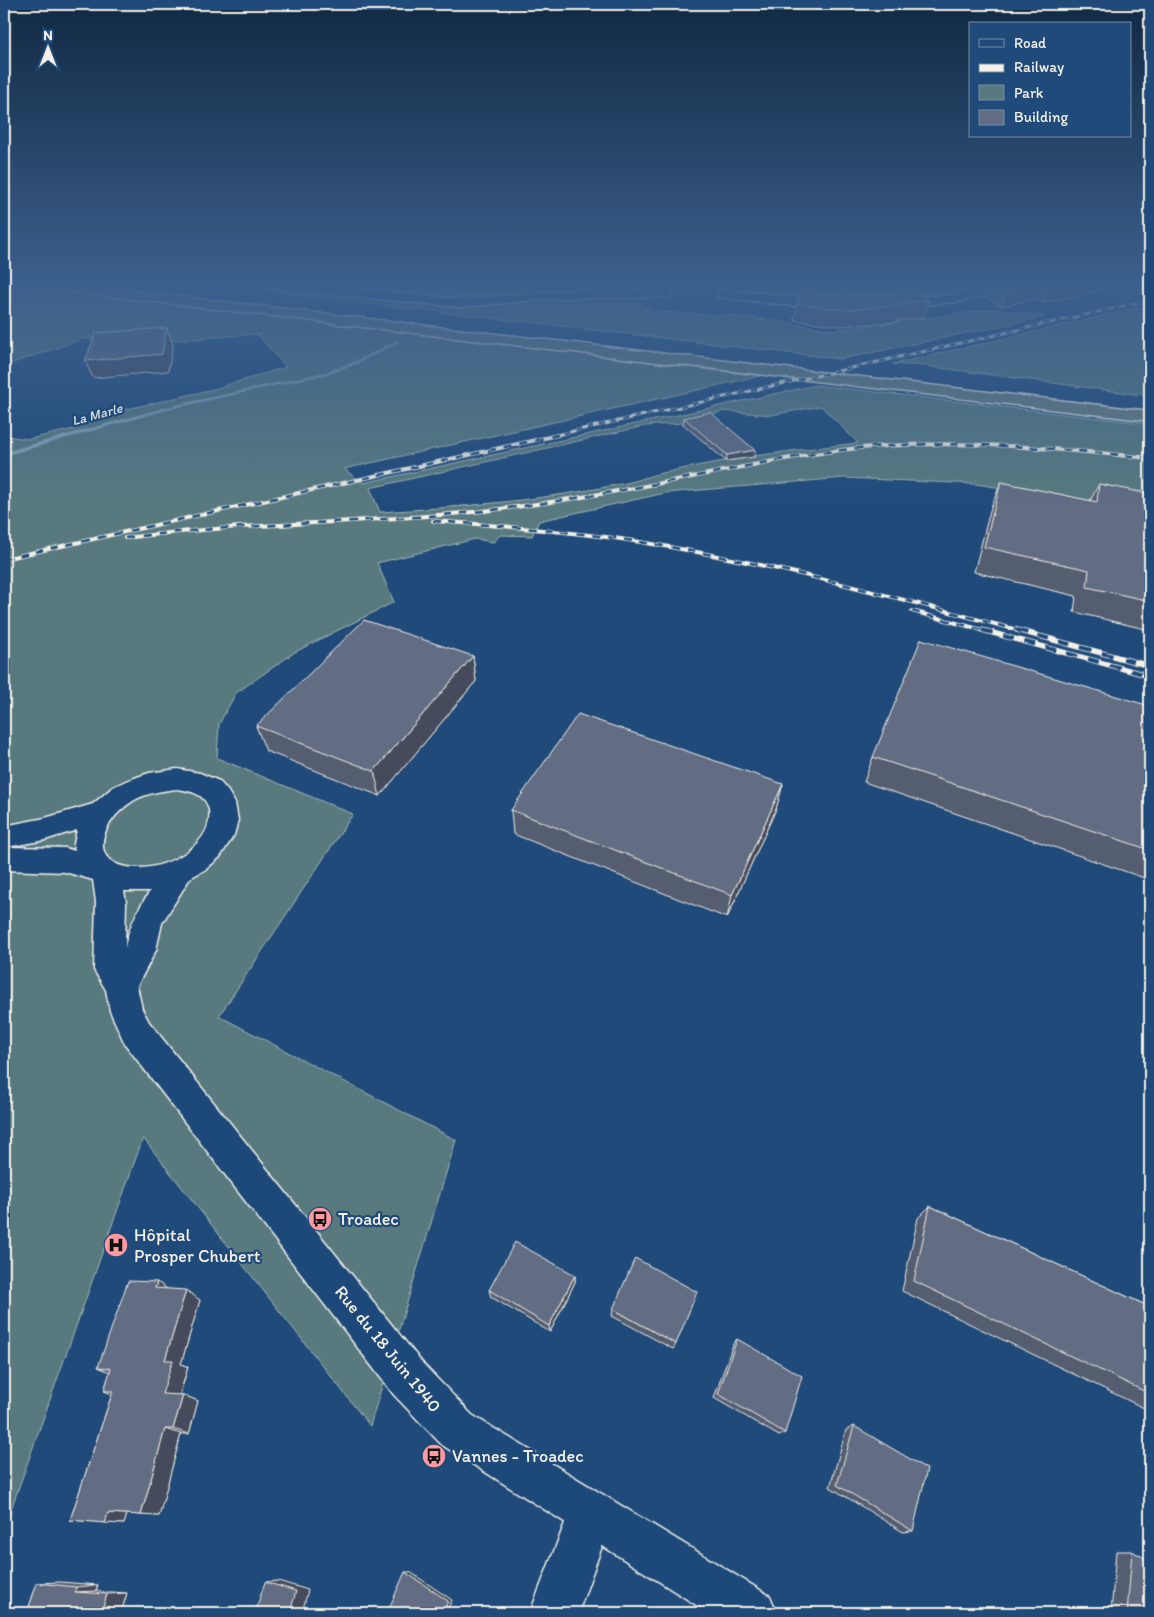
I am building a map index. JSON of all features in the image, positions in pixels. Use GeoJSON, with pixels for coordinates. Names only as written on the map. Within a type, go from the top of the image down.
{"type":"FeatureCollection","features":[{"type":"Feature","properties":{"kind":"highway"},"geometry":{"type":"LineString","coordinates":[[665,358],[1150,416]]}},
{"type":"Feature","properties":{"kind":"highway"},"geometry":{"type":"LineString","coordinates":[[755,358],[1150,405]]}},
{"type":"Feature","properties":{"kind":"street"},"geometry":{"type":"LineString","coordinates":[[177,779],[201,783],[218,795],[225,813],[220,834],[207,852],[188,867],[179,871],[163,877],[141,881],[113,878],[101,870],[88,855],[87,841],[92,826],[101,812],[123,794],[150,782],[177,779]]}},
{"type":"Feature","properties":{"kind":"street"},"geometry":{"type":"LineString","coordinates":[[4,837],[45,829],[101,812]]}},
{"type":"Feature","properties":{"kind":"street"},"geometry":{"type":"LineString","coordinates":[[4,859],[65,860],[101,870]]}},
{"type":"Feature","properties":{"kind":"street","name":"Rue du 18 Juin 1940"},"geometry":{"type":"LineString","coordinates":[[101,870],[111,902],[110,970],[121,985],[126,1011],[137,1034],[409,1380],[457,1430],[753,1613]]}},
{"type":"Feature","properties":{"kind":"street"},"geometry":{"type":"LineString","coordinates":[[121,985],[140,950],[143,933],[149,918],[179,871]]}},
{"type":"Feature","properties":{"kind":"street"},"geometry":{"type":"LineString","coordinates":[[554,1613],[591,1513]]}},
{"type":"Feature","properties":{"kind":"green space"},"geometry":{"type":"Polygon","coordinates":[[[4,358],[26,358],[4,366],[4,358]]]}},
{"type":"Feature","properties":{"kind":"green space"},"geometry":{"type":"Polygon","coordinates":[[[278,358],[619,358],[760,376],[344,469],[363,483],[816,385],[1150,424],[1150,511],[976,484],[844,478],[665,493],[539,521],[532,536],[500,535],[494,542],[475,539],[377,563],[394,602],[295,652],[236,693],[219,724],[217,758],[353,814],[219,1016],[456,1140],[370,1426],[143,1138],[4,1529],[4,436],[29,439],[79,428],[93,417],[214,389],[286,367],[278,358]],[[821,406],[771,415],[724,411],[683,423],[645,426],[370,488],[380,512],[473,505],[596,489],[710,463],[858,443],[821,406]]]}},
{"type":"Feature","properties":{"kind":"green space"},"geometry":{"type":"Polygon","coordinates":[[[917,358],[1150,358],[1150,396],[925,366],[893,364],[917,358]]]}},
{"type":"Feature","properties":{"kind":"building"},"geometry":{"type":"Polygon","coordinates":[[[86,358],[113,358],[85,361],[86,358]]]}},
{"type":"Feature","properties":{"kind":"building"},"geometry":{"type":"Polygon","coordinates":[[[710,412],[755,450],[727,455],[684,418],[710,412]]]}},
{"type":"Feature","properties":{"kind":"building"},"geometry":{"type":"Polygon","coordinates":[[[1001,482],[1097,502],[1099,484],[1150,494],[1150,601],[1087,587],[1089,570],[984,547],[1001,482]]]}},
{"type":"Feature","properties":{"kind":"building"},"geometry":{"type":"Polygon","coordinates":[[[364,620],[473,656],[374,771],[256,726],[364,620]]]}},
{"type":"Feature","properties":{"kind":"building"},"geometry":{"type":"Polygon","coordinates":[[[921,639],[1150,706],[1150,850],[873,757],[921,639]]]}},
{"type":"Feature","properties":{"kind":"building"},"geometry":{"type":"Polygon","coordinates":[[[578,714],[783,784],[732,895],[511,810],[578,714]]]}},
{"type":"Feature","properties":{"kind":"building"},"geometry":{"type":"Polygon","coordinates":[[[930,1206],[1150,1307],[1150,1394],[914,1281],[930,1206]]]}},
{"type":"Feature","properties":{"kind":"building"},"geometry":{"type":"Polygon","coordinates":[[[515,1242],[575,1275],[549,1326],[489,1290],[515,1242]]]}},
{"type":"Feature","properties":{"kind":"building"},"geometry":{"type":"Polygon","coordinates":[[[635,1258],[697,1292],[676,1344],[613,1309],[635,1258]]]}},
{"type":"Feature","properties":{"kind":"building"},"geometry":{"type":"Polygon","coordinates":[[[128,1281],[157,1282],[155,1288],[186,1290],[165,1360],[173,1360],[162,1394],[183,1395],[173,1429],[165,1429],[141,1515],[108,1513],[105,1523],[70,1520],[113,1391],[104,1391],[111,1368],[98,1367],[128,1281]]]}},
{"type":"Feature","properties":{"kind":"building"},"geometry":{"type":"Polygon","coordinates":[[[737,1339],[802,1376],[785,1433],[718,1394],[737,1339]]]}},
{"type":"Feature","properties":{"kind":"building"},"geometry":{"type":"Polygon","coordinates":[[[854,1426],[927,1469],[913,1531],[837,1485],[854,1426]]]}},
{"type":"Feature","properties":{"kind":"building"},"geometry":{"type":"Polygon","coordinates":[[[1132,1551],[1150,1561],[1150,1613],[1127,1613],[1132,1551]]]}},
{"type":"Feature","properties":{"kind":"building"},"geometry":{"type":"Polygon","coordinates":[[[405,1572],[448,1601],[443,1613],[387,1613],[405,1572]]]}},
{"type":"Feature","properties":{"kind":"building"},"geometry":{"type":"Polygon","coordinates":[[[265,1582],[296,1591],[290,1613],[255,1613],[265,1582]]]}},
{"type":"Feature","properties":{"kind":"building"},"geometry":{"type":"Polygon","coordinates":[[[37,1583],[76,1587],[75,1592],[107,1594],[101,1613],[27,1613],[37,1583]]]}},
{"type":"Feature","properties":{"kind":"waterway","name":"La Marle"},"geometry":{"type":"LineString","coordinates":[[4,454],[169,408],[331,372],[364,358]]}},
{"type":"Feature","properties":{"kind":"railway"},"geometry":{"type":"LineString","coordinates":[[552,436],[893,358]]}},
{"type":"Feature","properties":{"kind":"railway"},"geometry":{"type":"LineString","coordinates":[[4,559],[558,435]]}},
{"type":"Feature","properties":{"kind":"railway"},"geometry":{"type":"LineString","coordinates":[[125,538],[217,529],[446,515],[492,510],[617,491],[810,454],[888,446],[963,444],[1150,458]]}},
{"type":"Feature","properties":{"kind":"railway"},"geometry":{"type":"LineString","coordinates":[[433,521],[569,533],[666,546],[819,578],[1021,631]]}},
{"type":"Feature","properties":{"kind":"railway"},"geometry":{"type":"LineString","coordinates":[[912,611],[986,631]]}},
{"type":"Feature","properties":{"kind":"railway"},"geometry":{"type":"LineString","coordinates":[[982,630],[1150,676]]}},
{"type":"Feature","properties":{"kind":"railway"},"geometry":{"type":"LineString","coordinates":[[1017,630],[1150,666]]}},
{"type":"Feature","properties":{"kind":"place","name":"Troadec"},"geometry":{"type":"Point","coordinates":[320,1219]}},
{"type":"Feature","properties":{"kind":"place","name":"Hôpital Prosper Chubert"},"geometry":{"type":"Point","coordinates":[116,1245]}},
{"type":"Feature","properties":{"kind":"place","name":"Vannes - Troadec"},"geometry":{"type":"Point","coordinates":[434,1456]}}]}
